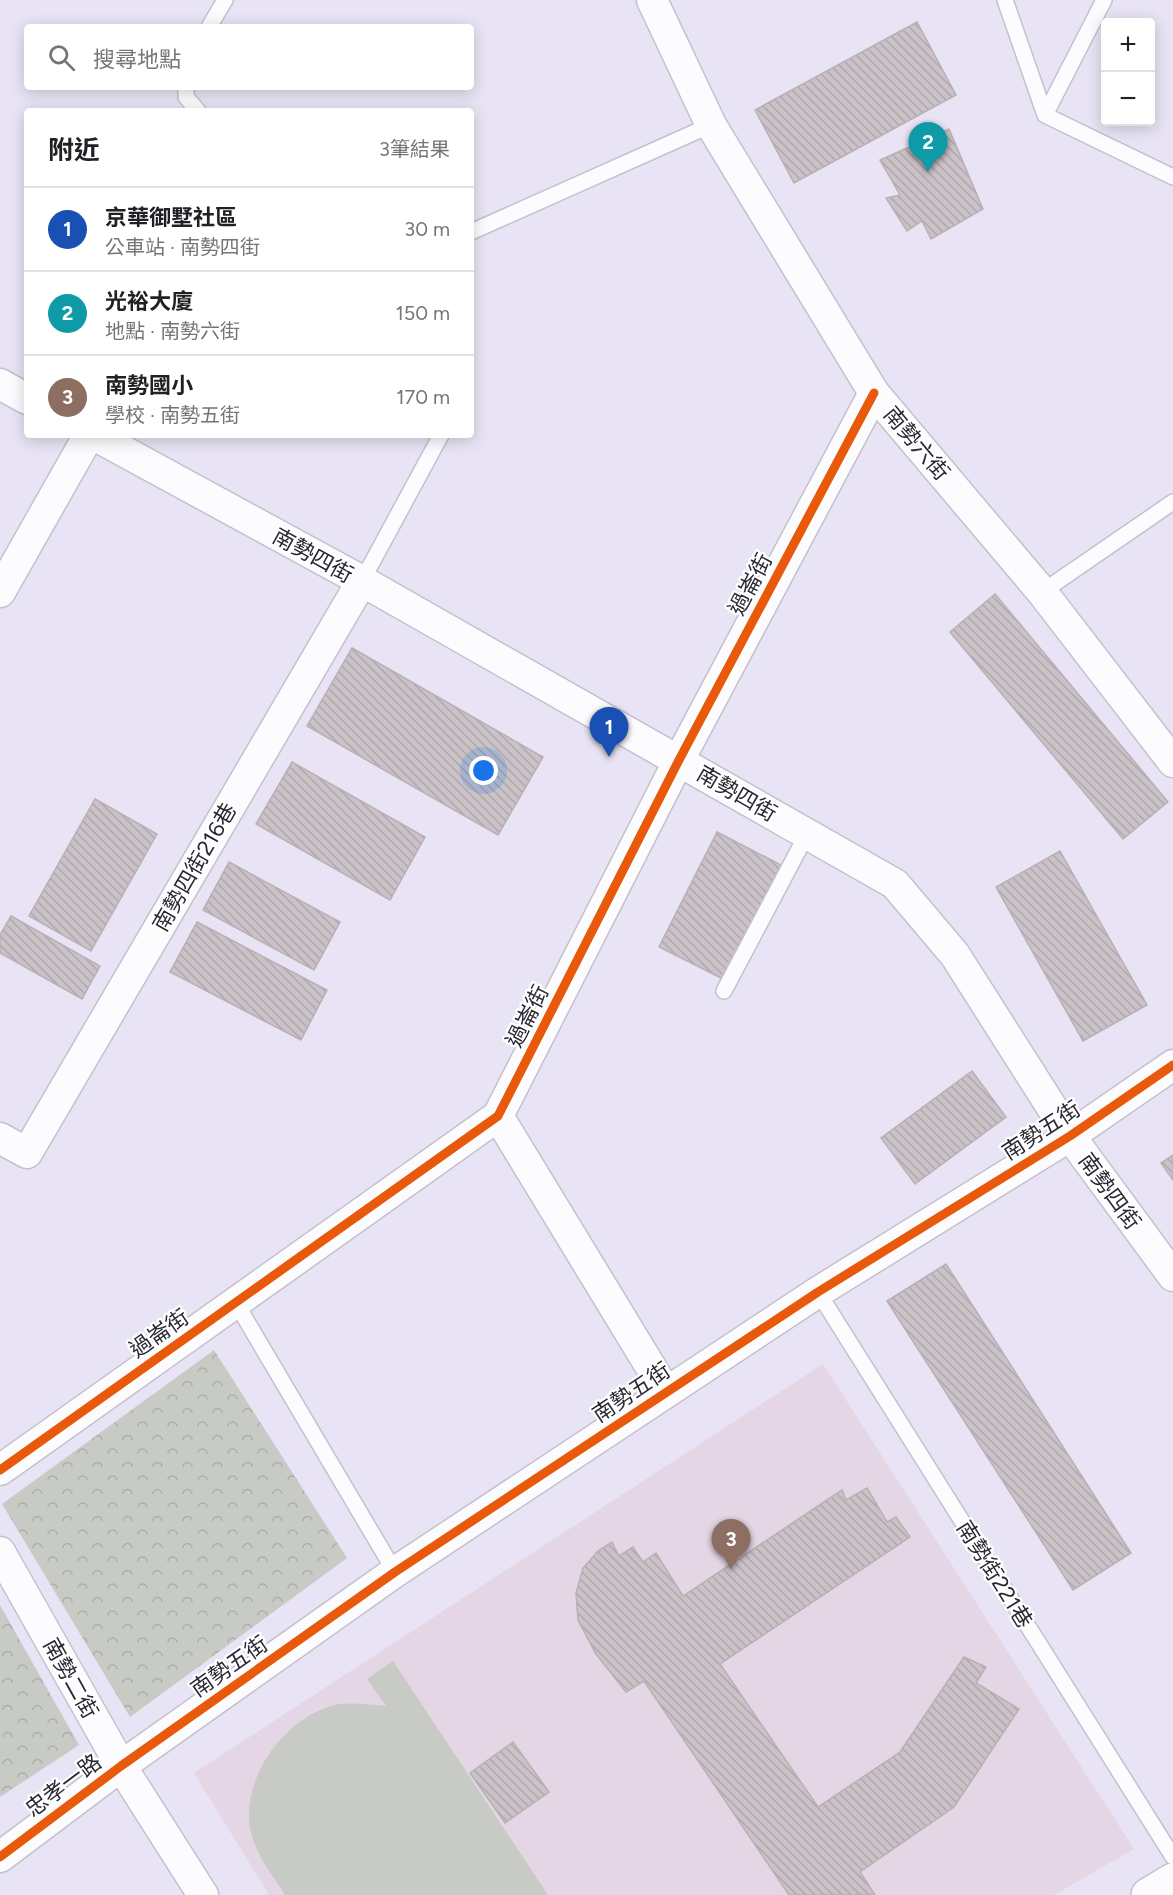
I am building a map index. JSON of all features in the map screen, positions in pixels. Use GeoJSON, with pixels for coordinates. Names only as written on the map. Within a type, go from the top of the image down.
{"type":"FeatureCollection","features":[{"type":"Feature","properties":{"kind":"main road"},"geometry":{"type":"LineString","coordinates":[[1148,1895],[1173,1880]]}},
{"type":"Feature","properties":{"kind":"street","name":"南勢六街"},"geometry":{"type":"LineString","coordinates":[[652,0],[711,125],[874,393],[1042,592],[1173,762]]}},
{"type":"Feature","properties":{"kind":"street"},"geometry":{"type":"LineString","coordinates":[[0,384],[24,397]]}},
{"type":"Feature","properties":{"kind":"street","name":"過崙街"},"geometry":{"type":"LineString","coordinates":[[0,1470],[498,1116],[679,760],[874,393]]}},
{"type":"Feature","properties":{"kind":"street"},"geometry":{"type":"LineString","coordinates":[[0,592],[87,438]]}},
{"type":"Feature","properties":{"kind":"street","name":"南勢四街"},"geometry":{"type":"LineString","coordinates":[[100,438],[362,581],[895,884],[955,955],[1070,1136],[1173,1276]]}},
{"type":"Feature","properties":{"kind":"street","name":"南勢四街216巷"},"geometry":{"type":"LineString","coordinates":[[0,1138],[27,1153],[362,581]]}},
{"type":"Feature","properties":{"kind":"street","name":"南勢五街"},"geometry":{"type":"LineString","coordinates":[[121,1766],[395,1572],[818,1292],[1070,1136],[1173,1065]]}},
{"type":"Feature","properties":{"kind":"street"},"geometry":{"type":"LineString","coordinates":[[498,1116],[666,1392]]}},
{"type":"Feature","properties":{"kind":"street","name":"南勢二街"},"geometry":{"type":"LineString","coordinates":[[0,1552],[121,1766],[203,1895]]}},
{"type":"Feature","properties":{"kind":"street","name":"忠孝一路"},"geometry":{"type":"LineString","coordinates":[[0,1857],[121,1766]]}},
{"type":"Feature","properties":{"kind":"lane"},"geometry":{"type":"LineString","coordinates":[[210,24],[225,0]]}},
{"type":"Feature","properties":{"kind":"lane"},"geometry":{"type":"LineString","coordinates":[[1005,0],[1045,115],[1173,177]]}},
{"type":"Feature","properties":{"kind":"lane"},"geometry":{"type":"LineString","coordinates":[[1045,115],[1104,0]]}},
{"type":"Feature","properties":{"kind":"lane"},"geometry":{"type":"LineString","coordinates":[[186,90],[186,97],[195,108]]}},
{"type":"Feature","properties":{"kind":"lane"},"geometry":{"type":"LineString","coordinates":[[474,231],[711,125]]}},
{"type":"Feature","properties":{"kind":"lane"},"geometry":{"type":"LineString","coordinates":[[362,581],[439,438]]}},
{"type":"Feature","properties":{"kind":"lane"},"geometry":{"type":"LineString","coordinates":[[1042,592],[1173,502]]}},
{"type":"Feature","properties":{"kind":"lane"},"geometry":{"type":"LineString","coordinates":[[724,991],[807,834]]}},
{"type":"Feature","properties":{"kind":"lane","name":"南勢街221巷"},"geometry":{"type":"LineString","coordinates":[[818,1292],[1173,1857]]}},
{"type":"Feature","properties":{"kind":"lane"},"geometry":{"type":"LineString","coordinates":[[236,1303],[395,1572]]}},
{"type":"Feature","properties":{"kind":"shaded area"},"geometry":{"type":"Polygon","coordinates":[[[823,1364],[1134,1849],[1054,1895],[269,1895],[194,1773],[823,1364]]]}},
{"type":"Feature","properties":{"kind":"green space"},"geometry":{"type":"Polygon","coordinates":[[[214,1350],[347,1558],[130,1717],[2,1504],[214,1350]]]}},
{"type":"Feature","properties":{"kind":"green space"},"geometry":{"type":"Polygon","coordinates":[[[0,1605],[79,1745],[0,1797],[0,1605]]]}},
{"type":"Feature","properties":{"kind":"green space"},"geometry":{"type":"Polygon","coordinates":[[[393,1661],[548,1895],[285,1895],[262,1860],[249,1821],[254,1784],[261,1767],[284,1736],[314,1713],[331,1706],[344,1704],[386,1706],[367,1679],[393,1661]]]}},
{"type":"Feature","properties":{"kind":"building"},"geometry":{"type":"Polygon","coordinates":[[[917,22],[956,95],[794,183],[755,110],[917,22]]]}},
{"type":"Feature","properties":{"kind":"building"},"geometry":{"type":"Polygon","coordinates":[[[949,129],[983,209],[931,239],[922,221],[907,231],[886,198],[900,195],[880,160],[949,129]]]}},
{"type":"Feature","properties":{"kind":"building"},"geometry":{"type":"Polygon","coordinates":[[[995,594],[1168,802],[1123,839],[950,632],[995,594]]]}},
{"type":"Feature","properties":{"kind":"building"},"geometry":{"type":"Polygon","coordinates":[[[352,648],[543,757],[498,835],[307,726],[352,648]]]}},
{"type":"Feature","properties":{"kind":"building"},"geometry":{"type":"Polygon","coordinates":[[[292,762],[425,837],[390,900],[256,824],[292,762]]]}},
{"type":"Feature","properties":{"kind":"building"},"geometry":{"type":"Polygon","coordinates":[[[95,799],[157,834],[91,951],[29,916],[95,799]]]}},
{"type":"Feature","properties":{"kind":"building"},"geometry":{"type":"Polygon","coordinates":[[[717,832],[781,865],[723,979],[659,947],[717,832]]]}},
{"type":"Feature","properties":{"kind":"building"},"geometry":{"type":"Polygon","coordinates":[[[1060,851],[1147,1005],[1083,1041],[996,887],[1060,851]]]}},
{"type":"Feature","properties":{"kind":"building"},"geometry":{"type":"Polygon","coordinates":[[[229,862],[340,922],[314,970],[203,910],[229,862]]]}},
{"type":"Feature","properties":{"kind":"building"},"geometry":{"type":"Polygon","coordinates":[[[11,916],[100,966],[82,999],[0,953],[0,935],[11,916]]]}},
{"type":"Feature","properties":{"kind":"building"},"geometry":{"type":"Polygon","coordinates":[[[197,922],[327,990],[301,1040],[170,972],[197,922]]]}},
{"type":"Feature","properties":{"kind":"building"},"geometry":{"type":"Polygon","coordinates":[[[972,1071],[1006,1117],[915,1184],[881,1138],[972,1071]]]}},
{"type":"Feature","properties":{"kind":"building"},"geometry":{"type":"Polygon","coordinates":[[[1173,1155],[1173,1180],[1161,1163],[1173,1155]]]}},
{"type":"Feature","properties":{"kind":"building"},"geometry":{"type":"Polygon","coordinates":[[[946,1264],[1131,1553],[1073,1590],[887,1301],[946,1264]]]}},
{"type":"Feature","properties":{"kind":"building"},"geometry":{"type":"Polygon","coordinates":[[[867,1488],[887,1522],[896,1517],[910,1537],[720,1664],[818,1807],[900,1752],[964,1657],[986,1667],[976,1683],[1019,1709],[954,1807],[860,1872],[875,1895],[789,1895],[644,1681],[626,1692],[596,1654],[578,1620],[576,1593],[583,1568],[598,1551],[612,1542],[619,1556],[633,1547],[643,1562],[656,1553],[683,1596],[842,1490],[846,1500],[867,1488]]]}},
{"type":"Feature","properties":{"kind":"building"},"geometry":{"type":"Polygon","coordinates":[[[513,1742],[549,1792],[505,1823],[470,1773],[513,1742]]]}},
{"type":"Feature","properties":{"kind":"cycle path"},"geometry":{"type":"LineString","coordinates":[[0,1470],[498,1116],[679,760],[874,393]]}},
{"type":"Feature","properties":{"kind":"cycle path"},"geometry":{"type":"LineString","coordinates":[[0,1857],[121,1766],[395,1572],[818,1292],[1070,1136],[1173,1065]]}},
{"type":"Feature","properties":{"kind":"place","name":"光裕大廈"},"geometry":{"type":"Point","coordinates":[928,172]}},
{"type":"Feature","properties":{"kind":"place","name":"京華御墅社區"},"geometry":{"type":"Point","coordinates":[609,757]}},
{"type":"Feature","properties":{"kind":"place","name":"南勢國小"},"geometry":{"type":"Point","coordinates":[731,1569]}}]}
